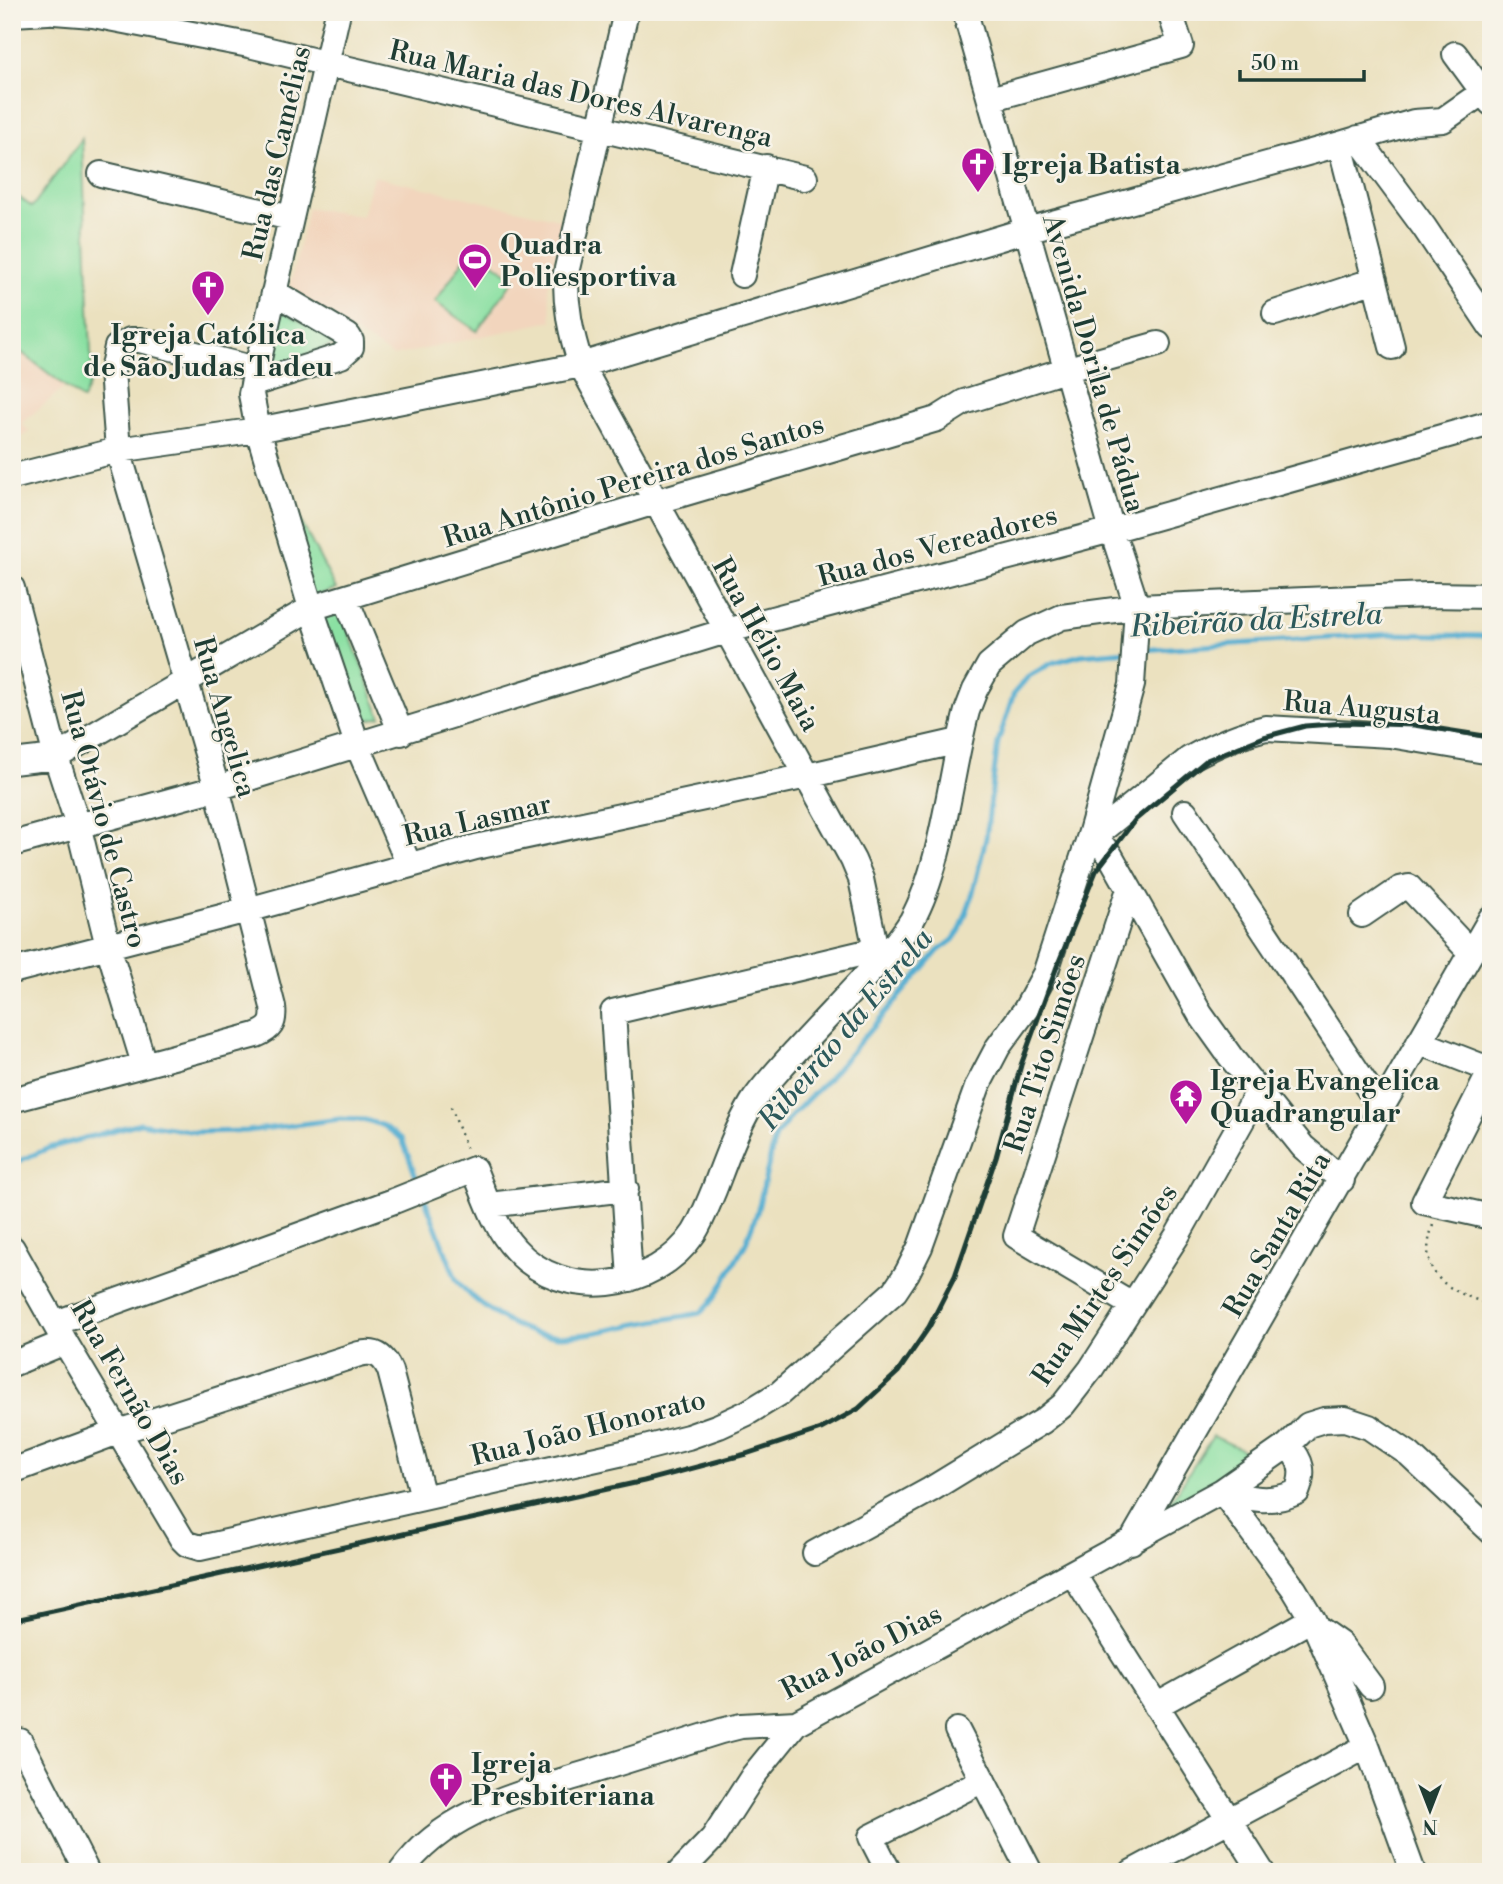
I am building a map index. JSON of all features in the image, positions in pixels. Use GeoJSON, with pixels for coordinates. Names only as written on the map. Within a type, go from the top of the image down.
{"type":"FeatureCollection","features":[{"type":"Feature","properties":{"kind":"street"},"geometry":{"type":"LineString","coordinates":[[12,13],[48,12]]}},
{"type":"Feature","properties":{"kind":"street","name":"Rua Maria das Dores Alvarenga"},"geometry":{"type":"LineString","coordinates":[[54,12],[93,15],[174,29],[805,178]]}},
{"type":"Feature","properties":{"kind":"street","name":"Rua das Camélias"},"geometry":{"type":"LineString","coordinates":[[338,12],[254,377],[252,402],[311,608],[356,744],[409,865]]}},
{"type":"Feature","properties":{"kind":"street","name":"Rua Hélio Maia"},"geometry":{"type":"LineString","coordinates":[[626,12],[566,274],[565,302],[569,326],[581,365],[857,870],[879,954]]}},
{"type":"Feature","properties":{"kind":"street"},"geometry":{"type":"LineString","coordinates":[[990,99],[1181,46],[1170,12]]}},
{"type":"Feature","properties":{"kind":"street","name":"Avenida Dorila de Pádua"},"geometry":{"type":"LineString","coordinates":[[963,13],[1137,613]]}},
{"type":"Feature","properties":{"kind":"street"},"geometry":{"type":"LineString","coordinates":[[12,477],[117,450],[258,430],[581,365],[1027,230],[1414,122],[1443,120],[1487,97],[1455,54]]}},
{"type":"Feature","properties":{"kind":"street"},"geometry":{"type":"LineString","coordinates":[[1349,141],[1375,280],[1392,347]]}},
{"type":"Feature","properties":{"kind":"street"},"geometry":{"type":"LineString","coordinates":[[1349,141],[1424,227],[1491,327]]}},
{"type":"Feature","properties":{"kind":"street"},"geometry":{"type":"LineString","coordinates":[[742,275],[766,167]]}},
{"type":"Feature","properties":{"kind":"street"},"geometry":{"type":"LineString","coordinates":[[101,174],[291,218]]}},
{"type":"Feature","properties":{"kind":"street"},"geometry":{"type":"LineString","coordinates":[[1275,313],[1375,280]]}},
{"type":"Feature","properties":{"kind":"street"},"geometry":{"type":"LineString","coordinates":[[254,377],[341,356],[351,347],[348,337],[274,292]]}},
{"type":"Feature","properties":{"kind":"street","name":"Rua Angelica"},"geometry":{"type":"LineString","coordinates":[[144,1064],[267,1030],[273,1023],[272,1003],[217,788],[117,450],[112,361],[122,342],[141,340],[254,377]]}},
{"type":"Feature","properties":{"kind":"street","name":"Rua Antônio Pereira dos Santos"},"geometry":{"type":"LineString","coordinates":[[56,757],[311,608],[937,419],[964,402],[1158,344]]}},
{"type":"Feature","properties":{"kind":"street","name":"Rua dos Vereadores"},"geometry":{"type":"LineString","coordinates":[[12,844],[217,788],[726,631],[1112,530],[1491,423]]}},
{"type":"Feature","properties":{"kind":"street","name":"Rua Otávio de Castro"},"geometry":{"type":"LineString","coordinates":[[12,588],[56,757],[78,825],[108,946],[144,1064]]}},
{"type":"Feature","properties":{"kind":"street"},"geometry":{"type":"LineString","coordinates":[[12,1364],[60,1332],[474,1169],[489,1205],[513,1247],[542,1271],[574,1283],[591,1284],[630,1279],[656,1269],[684,1247],[695,1231],[753,1101],[879,954],[911,922],[921,901],[941,829],[959,741],[975,690],[989,665],[1006,648],[1027,633],[1062,617],[1428,595],[1491,596]]}},
{"type":"Feature","properties":{"kind":"street"},"geometry":{"type":"LineString","coordinates":[[346,599],[401,733]]}},
{"type":"Feature","properties":{"kind":"street","name":"Rua João Honorato"},"geometry":{"type":"LineString","coordinates":[[211,1547],[688,1437],[728,1422],[780,1393],[895,1291],[920,1247],[983,1074],[998,1047],[1026,1009],[1045,974],[1091,832],[1132,685],[1137,613]]}},
{"type":"Feature","properties":{"kind":"street","name":"Rua Augusta"},"geometry":{"type":"LineString","coordinates":[[1091,832],[1102,830],[1189,759],[1232,739],[1266,728],[1390,735],[1491,752]]}},
{"type":"Feature","properties":{"kind":"street","name":"Rua Lasmar"},"geometry":{"type":"LineString","coordinates":[[12,971],[476,847],[959,741]]}},
{"type":"Feature","properties":{"kind":"street"},"geometry":{"type":"LineString","coordinates":[[12,762],[56,757]]}},
{"type":"Feature","properties":{"kind":"street"},"geometry":{"type":"LineString","coordinates":[[1185,812],[1382,1109]]}},
{"type":"Feature","properties":{"kind":"street"},"geometry":{"type":"LineString","coordinates":[[1091,832],[1110,855],[1200,1014],[1303,1147],[1342,1180]]}},
{"type":"Feature","properties":{"kind":"street"},"geometry":{"type":"LineString","coordinates":[[1362,915],[1400,889],[1409,887],[1471,953]]}},
{"type":"Feature","properties":{"kind":"street","name":"Rua Tito Simões"},"geometry":{"type":"LineString","coordinates":[[1129,889],[1016,1236],[1132,1305]]}},
{"type":"Feature","properties":{"kind":"street","name":"Rua Santa Rita"},"geometry":{"type":"LineString","coordinates":[[1131,1542],[1491,918]]}},
{"type":"Feature","properties":{"kind":"street"},"geometry":{"type":"LineString","coordinates":[[630,1279],[613,1012],[879,954]]}},
{"type":"Feature","properties":{"kind":"street"},"geometry":{"type":"LineString","coordinates":[[1419,1042],[1491,1070],[1432,1204],[1491,1217]]}},
{"type":"Feature","properties":{"kind":"street"},"geometry":{"type":"LineString","coordinates":[[12,1100],[144,1064]]}},
{"type":"Feature","properties":{"kind":"street","name":"Rua Mirtes Simões"},"geometry":{"type":"LineString","coordinates":[[815,1553],[930,1490],[1044,1421],[1063,1405],[1078,1387],[1177,1236],[1258,1092]]}},
{"type":"Feature","properties":{"kind":"street"},"geometry":{"type":"LineString","coordinates":[[489,1205],[626,1189]]}},
{"type":"Feature","properties":{"kind":"street","name":"Rua Fernão Dias"},"geometry":{"type":"LineString","coordinates":[[12,1248],[182,1539],[193,1547],[211,1547]]}},
{"type":"Feature","properties":{"kind":"street"},"geometry":{"type":"LineString","coordinates":[[12,1471],[118,1432],[366,1352],[383,1357],[390,1371],[423,1497]]}},
{"type":"Feature","properties":{"kind":"street","name":"Rua João Dias"},"geometry":{"type":"LineString","coordinates":[[401,1872],[429,1840],[444,1828],[511,1797],[721,1731],[741,1726],[796,1723],[1222,1491],[1288,1445],[1308,1425],[1324,1420],[1345,1419],[1369,1427],[1409,1454],[1491,1531]]}},
{"type":"Feature","properties":{"kind":"street"},"geometry":{"type":"LineString","coordinates":[[1222,1491],[1252,1500],[1283,1499],[1297,1492],[1303,1468],[1298,1456],[1288,1445]]}},
{"type":"Feature","properties":{"kind":"street"},"geometry":{"type":"LineString","coordinates":[[1222,1491],[1294,1589],[1314,1624],[1367,1746],[1413,1872]]}},
{"type":"Feature","properties":{"kind":"street"},"geometry":{"type":"LineString","coordinates":[[1073,1574],[1262,1872]]}},
{"type":"Feature","properties":{"kind":"street"},"geometry":{"type":"LineString","coordinates":[[1314,1624],[1334,1638],[1371,1686]]}},
{"type":"Feature","properties":{"kind":"street"},"geometry":{"type":"LineString","coordinates":[[1156,1706],[1314,1624]]}},
{"type":"Feature","properties":{"kind":"street"},"geometry":{"type":"LineString","coordinates":[[680,1872],[713,1838],[752,1776],[796,1723]]}},
{"type":"Feature","properties":{"kind":"street"},"geometry":{"type":"LineString","coordinates":[[957,1730],[1030,1872]]}},
{"type":"Feature","properties":{"kind":"street"},"geometry":{"type":"LineString","coordinates":[[20,1741],[87,1872]]}},
{"type":"Feature","properties":{"kind":"street"},"geometry":{"type":"LineString","coordinates":[[1132,1872],[1367,1746]]}},
{"type":"Feature","properties":{"kind":"street"},"geometry":{"type":"LineString","coordinates":[[889,1872],[871,1837],[983,1780]]}},
{"type":"Feature","properties":{"kind":"path"},"geometry":{"type":"LineString","coordinates":[[451,1107],[474,1169]]}},
{"type":"Feature","properties":{"kind":"path"},"geometry":{"type":"LineString","coordinates":[[1432,1204],[1429,1241],[1431,1265],[1447,1288],[1491,1305]]}},
{"type":"Feature","properties":{"kind":"shaded area"},"geometry":{"type":"Polygon","coordinates":[[[373,176],[563,220],[548,288],[552,321],[393,356],[289,291],[308,208],[362,216],[373,176]]]}},
{"type":"Feature","properties":{"kind":"shaded area"},"geometry":{"type":"Polygon","coordinates":[[[12,345],[65,387],[22,423],[29,432],[12,444],[12,345]]]}},
{"type":"Feature","properties":{"kind":"green space"},"geometry":{"type":"Polygon","coordinates":[[[82,139],[92,377],[83,400],[12,345],[12,192],[32,207],[82,139]]]}},
{"type":"Feature","properties":{"kind":"green space","name":"Quadra Poliesportiva"},"geometry":{"type":"Polygon","coordinates":[[[472,248],[515,278],[477,331],[435,302],[472,248]]]}},
{"type":"Feature","properties":{"kind":"green space"},"geometry":{"type":"Polygon","coordinates":[[[283,311],[337,343],[273,368],[266,365],[283,311]]]}},
{"type":"Feature","properties":{"kind":"green space"},"geometry":{"type":"Polygon","coordinates":[[[289,508],[298,516],[336,589],[312,597],[289,508]]]}},
{"type":"Feature","properties":{"kind":"green space"},"geometry":{"type":"Polygon","coordinates":[[[340,609],[381,717],[358,722],[320,614],[340,609]]]}},
{"type":"Feature","properties":{"kind":"green space"},"geometry":{"type":"Polygon","coordinates":[[[1213,1436],[1254,1455],[1238,1470],[1165,1510],[1213,1436]]]}},
{"type":"Feature","properties":{"kind":"waterway","name":"Ribeirão da Estrela"},"geometry":{"type":"LineString","coordinates":[[1140,650],[1392,634],[1491,636]]}},
{"type":"Feature","properties":{"kind":"waterway","name":"Ribeirão da Estrela"},"geometry":{"type":"LineString","coordinates":[[424,1197],[456,1279],[484,1307],[521,1328],[546,1335],[570,1336],[700,1313],[714,1299],[745,1245],[757,1213],[775,1137],[938,951],[953,940],[960,930],[971,900],[986,838],[998,742],[1014,693],[1029,676],[1052,663],[1081,655],[1127,651]]}},
{"type":"Feature","properties":{"kind":"waterway","name":"Ribeirão da Estrela"},"geometry":{"type":"LineString","coordinates":[[12,1164],[49,1148],[140,1123],[196,1132],[247,1131],[340,1119],[366,1120],[384,1126],[402,1139],[419,1185]]}},
{"type":"Feature","properties":{"kind":"railway"},"geometry":{"type":"LineString","coordinates":[[12,1620],[644,1481],[746,1454],[821,1429],[858,1409],[898,1372],[929,1327],[955,1276],[996,1157],[1021,1065],[1056,969],[1096,871],[1135,820],[1207,760],[1264,737],[1305,726],[1345,723],[1414,725],[1491,737]]}},
{"type":"Feature","properties":{"kind":"place","name":"Igreja Batista"},"geometry":{"type":"Point","coordinates":[978,194]}},
{"type":"Feature","properties":{"kind":"place","name":"Quadra Poliesportiva"},"geometry":{"type":"Point","coordinates":[475,290]}},
{"type":"Feature","properties":{"kind":"place","name":"Igreja Católica de São Judas Tadeu"},"geometry":{"type":"Point","coordinates":[208,317]}},
{"type":"Feature","properties":{"kind":"place","name":"Igreja Evangelica Quadrangular"},"geometry":{"type":"Point","coordinates":[1186,1126]}},
{"type":"Feature","properties":{"kind":"place","name":"Igreja Presbiteriana"},"geometry":{"type":"Point","coordinates":[446,1809]}}]}
